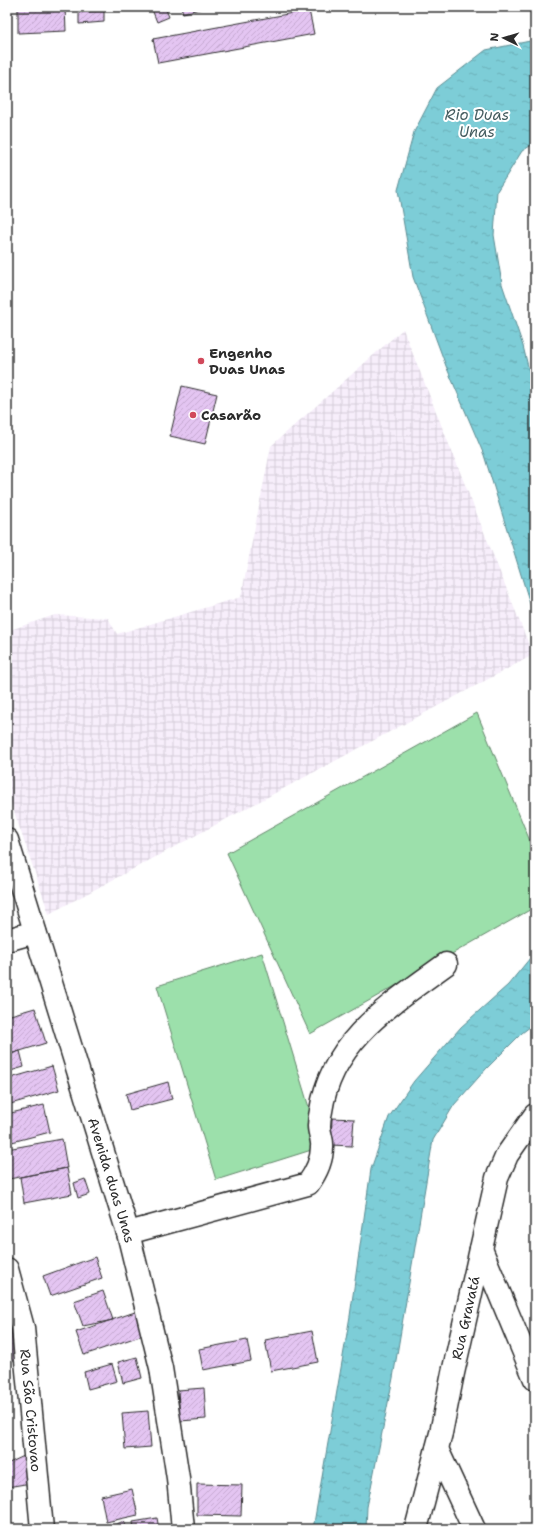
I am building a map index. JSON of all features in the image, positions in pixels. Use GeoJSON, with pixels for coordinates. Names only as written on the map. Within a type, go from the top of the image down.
{"type":"FeatureCollection","features":[{"type":"Feature","properties":{"kind":"street","name":"Avenida duas Unas"},"geometry":{"type":"LineString","coordinates":[[7,840],[128,1233],[161,1368],[178,1478],[183,1529]]}},
{"type":"Feature","properties":{"kind":"street"},"geometry":{"type":"LineString","coordinates":[[7,940],[35,932]]}},
{"type":"Feature","properties":{"kind":"street"},"geometry":{"type":"LineString","coordinates":[[128,1233],[308,1184],[316,1172],[322,1147],[319,1126],[321,1109],[336,1063],[349,1044],[384,1010],[446,964]]}},
{"type":"Feature","properties":{"kind":"street","name":"Rua Gravatá"},"geometry":{"type":"LineString","coordinates":[[416,1529],[438,1449],[453,1373],[501,1166],[520,1134],[535,1115]]}},
{"type":"Feature","properties":{"kind":"street"},"geometry":{"type":"LineString","coordinates":[[482,1249],[535,1379]]}},
{"type":"Feature","properties":{"kind":"street","name":"Rua São Cristovao"},"geometry":{"type":"LineString","coordinates":[[7,1269],[23,1328],[42,1529]]}},
{"type":"Feature","properties":{"kind":"street"},"geometry":{"type":"LineString","coordinates":[[438,1449],[474,1529]]}},
{"type":"Feature","properties":{"kind":"shaded area"},"geometry":{"type":"Polygon","coordinates":[[[403,329],[533,655],[49,914],[7,791],[7,631],[55,615],[108,618],[117,634],[241,597],[271,446],[403,329]]]}},
{"type":"Feature","properties":{"kind":"green space"},"geometry":{"type":"Polygon","coordinates":[[[477,713],[535,853],[535,907],[310,1034],[227,853],[477,713]]]}},
{"type":"Feature","properties":{"kind":"green space"},"geometry":{"type":"Polygon","coordinates":[[[262,953],[321,1147],[216,1180],[157,986],[262,953]]]}},
{"type":"Feature","properties":{"kind":"water","name":"Rio Duas Unas"},"geometry":{"type":"Polygon","coordinates":[[[535,40],[535,143],[522,151],[497,191],[494,235],[502,284],[523,346],[535,395],[535,620],[484,455],[446,366],[413,277],[398,190],[414,132],[437,88],[486,50],[535,40]]]}},
{"type":"Feature","properties":{"kind":"water"},"geometry":{"type":"Polygon","coordinates":[[[535,952],[535,1023],[522,1033],[486,1069],[454,1105],[433,1140],[393,1378],[367,1507],[366,1529],[313,1529],[350,1316],[371,1169],[389,1117],[414,1081],[461,1027],[508,985],[535,952]]]}},
{"type":"Feature","properties":{"kind":"building"},"geometry":{"type":"Polygon","coordinates":[[[18,7],[65,7],[66,31],[18,33],[18,7]]]}},
{"type":"Feature","properties":{"kind":"building"},"geometry":{"type":"Polygon","coordinates":[[[151,7],[165,7],[169,17],[157,22],[151,7]]]}},
{"type":"Feature","properties":{"kind":"building"},"geometry":{"type":"Polygon","coordinates":[[[181,7],[207,7],[183,13],[181,7]]]}},
{"type":"Feature","properties":{"kind":"building"},"geometry":{"type":"Polygon","coordinates":[[[309,10],[314,34],[158,63],[153,39],[309,10]]]}},
{"type":"Feature","properties":{"kind":"building"},"geometry":{"type":"Polygon","coordinates":[[[104,11],[104,22],[79,24],[79,12],[104,11]]]}},
{"type":"Feature","properties":{"kind":"building","name":"Casarão"},"geometry":{"type":"Polygon","coordinates":[[[182,386],[217,394],[205,444],[170,436],[182,386]]]}},
{"type":"Feature","properties":{"kind":"building"},"geometry":{"type":"Polygon","coordinates":[[[35,1008],[46,1043],[7,1055],[7,1016],[35,1008]]]}},
{"type":"Feature","properties":{"kind":"building"},"geometry":{"type":"Polygon","coordinates":[[[20,1051],[24,1067],[7,1072],[7,1055],[20,1051]]]}},
{"type":"Feature","properties":{"kind":"building"},"geometry":{"type":"Polygon","coordinates":[[[52,1066],[59,1090],[7,1105],[7,1079],[52,1066]]]}},
{"type":"Feature","properties":{"kind":"building"},"geometry":{"type":"Polygon","coordinates":[[[168,1082],[172,1099],[130,1110],[126,1094],[168,1082]]]}},
{"type":"Feature","properties":{"kind":"building"},"geometry":{"type":"Polygon","coordinates":[[[44,1105],[50,1132],[12,1142],[7,1114],[44,1105]]]}},
{"type":"Feature","properties":{"kind":"building"},"geometry":{"type":"Polygon","coordinates":[[[332,1118],[354,1119],[352,1146],[331,1145],[332,1118]]]}},
{"type":"Feature","properties":{"kind":"building"},"geometry":{"type":"Polygon","coordinates":[[[62,1139],[67,1168],[9,1179],[7,1149],[62,1139]]]}},
{"type":"Feature","properties":{"kind":"building"},"geometry":{"type":"Polygon","coordinates":[[[67,1168],[72,1194],[24,1203],[20,1177],[67,1168]]]}},
{"type":"Feature","properties":{"kind":"building"},"geometry":{"type":"Polygon","coordinates":[[[85,1179],[90,1194],[78,1198],[74,1183],[85,1179]]]}},
{"type":"Feature","properties":{"kind":"building"},"geometry":{"type":"Polygon","coordinates":[[[95,1257],[102,1278],[50,1296],[43,1276],[95,1257]]]}},
{"type":"Feature","properties":{"kind":"building"},"geometry":{"type":"Polygon","coordinates":[[[103,1291],[113,1320],[83,1326],[74,1301],[103,1291]]]}},
{"type":"Feature","properties":{"kind":"building"},"geometry":{"type":"Polygon","coordinates":[[[135,1312],[143,1335],[84,1355],[76,1332],[135,1312]]]}},
{"type":"Feature","properties":{"kind":"building"},"geometry":{"type":"Polygon","coordinates":[[[14,1321],[19,1359],[7,1361],[7,1322],[14,1321]]]}},
{"type":"Feature","properties":{"kind":"building"},"geometry":{"type":"Polygon","coordinates":[[[312,1331],[318,1362],[271,1371],[265,1340],[312,1331]]]}},
{"type":"Feature","properties":{"kind":"building"},"geometry":{"type":"Polygon","coordinates":[[[247,1340],[251,1361],[203,1370],[199,1349],[247,1340]]]}},
{"type":"Feature","properties":{"kind":"building"},"geometry":{"type":"Polygon","coordinates":[[[137,1357],[142,1378],[123,1383],[118,1362],[137,1357]]]}},
{"type":"Feature","properties":{"kind":"building"},"geometry":{"type":"Polygon","coordinates":[[[112,1364],[117,1381],[88,1389],[84,1372],[112,1364]]]}},
{"type":"Feature","properties":{"kind":"building"},"geometry":{"type":"Polygon","coordinates":[[[204,1388],[206,1419],[180,1421],[178,1390],[204,1388]]]}},
{"type":"Feature","properties":{"kind":"building"},"geometry":{"type":"Polygon","coordinates":[[[148,1411],[151,1447],[125,1449],[122,1413],[148,1411]]]}},
{"type":"Feature","properties":{"kind":"building"},"geometry":{"type":"Polygon","coordinates":[[[26,1455],[31,1483],[7,1487],[7,1464],[26,1455]]]}},
{"type":"Feature","properties":{"kind":"building"},"geometry":{"type":"Polygon","coordinates":[[[197,1484],[242,1485],[241,1516],[197,1515],[197,1484]]]}},
{"type":"Feature","properties":{"kind":"building"},"geometry":{"type":"Polygon","coordinates":[[[132,1489],[138,1515],[106,1522],[101,1496],[132,1489]]]}},
{"type":"Feature","properties":{"kind":"building"},"geometry":{"type":"Polygon","coordinates":[[[157,1518],[159,1529],[134,1529],[133,1522],[157,1518]]]}},
{"type":"Feature","properties":{"kind":"building"},"geometry":{"type":"Polygon","coordinates":[[[124,1521],[127,1529],[104,1529],[124,1521]]]}},
{"type":"Feature","properties":{"kind":"place","name":"Engenho Duas Unas"},"geometry":{"type":"Point","coordinates":[201,361]}},
{"type":"Feature","properties":{"kind":"place","name":"Casarão"},"geometry":{"type":"Point","coordinates":[193,415]}}]}
